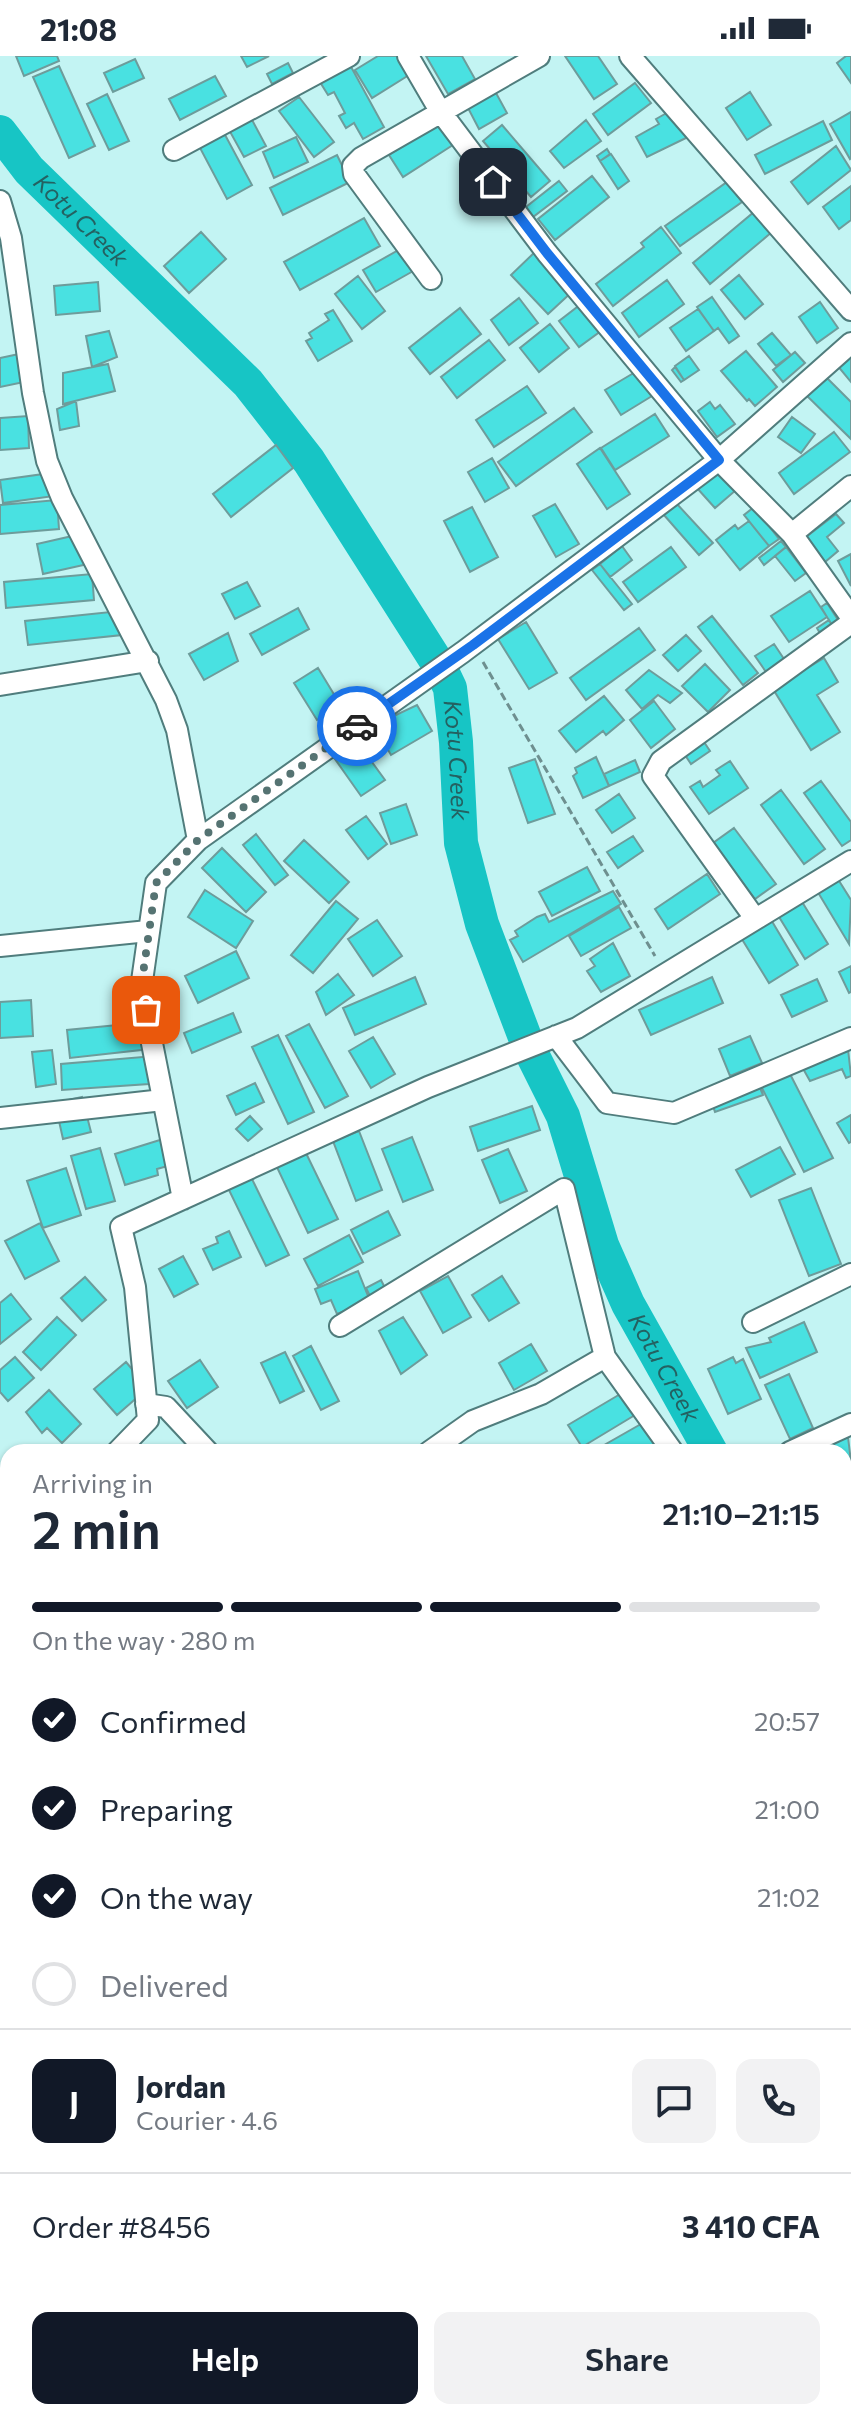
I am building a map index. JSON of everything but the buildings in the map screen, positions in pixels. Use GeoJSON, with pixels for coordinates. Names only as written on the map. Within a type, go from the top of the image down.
{"type":"FeatureCollection","features":[{"type":"Feature","properties":{"kind":"street"},"geometry":{"type":"LineString","coordinates":[[174,150],[349,56]]}},
{"type":"Feature","properties":{"kind":"street"},"geometry":{"type":"LineString","coordinates":[[408,56],[440,111],[547,253],[719,460],[792,534],[851,617]]}},
{"type":"Feature","properties":{"kind":"street"},"geometry":{"type":"LineString","coordinates":[[431,279],[354,174],[353,166],[440,111],[539,56]]}},
{"type":"Feature","properties":{"kind":"street"},"geometry":{"type":"LineString","coordinates":[[630,56],[851,310]]}},
{"type":"Feature","properties":{"kind":"street"},"geometry":{"type":"LineString","coordinates":[[0,201],[11,238],[47,461],[62,498],[148,661],[177,730],[198,840]]}},
{"type":"Feature","properties":{"kind":"street"},"geometry":{"type":"LineString","coordinates":[[183,1199],[141,988],[156,883],[198,840],[473,645],[719,460],[851,343]]}},
{"type":"Feature","properties":{"kind":"street"},"geometry":{"type":"LineString","coordinates":[[792,534],[851,486]]}},
{"type":"Feature","properties":{"kind":"street"},"geometry":{"type":"LineString","coordinates":[[754,917],[653,776],[661,761],[851,623]]}},
{"type":"Feature","properties":{"kind":"street"},"geometry":{"type":"LineString","coordinates":[[0,685],[148,661]]}},
{"type":"Feature","properties":{"kind":"street"},"geometry":{"type":"LineString","coordinates":[[125,1444],[148,1420],[135,1287],[121,1227],[428,1087],[577,1028],[754,917],[851,861]]}},
{"type":"Feature","properties":{"kind":"street"},"geometry":{"type":"LineString","coordinates":[[0,946],[148,931]]}},
{"type":"Feature","properties":{"kind":"street"},"geometry":{"type":"LineString","coordinates":[[556,1036],[607,1103],[674,1113],[851,1038]]}},
{"type":"Feature","properties":{"kind":"street"},"geometry":{"type":"LineString","coordinates":[[0,1118],[163,1100]]}},
{"type":"Feature","properties":{"kind":"street"},"geometry":{"type":"LineString","coordinates":[[340,1326],[564,1189],[605,1357],[667,1444]]}},
{"type":"Feature","properties":{"kind":"street"},"geometry":{"type":"LineString","coordinates":[[753,1322],[851,1274]]}},
{"type":"Feature","properties":{"kind":"street"},"geometry":{"type":"LineString","coordinates":[[440,1444],[473,1421],[541,1394],[605,1357]]}},
{"type":"Feature","properties":{"kind":"street"},"geometry":{"type":"LineString","coordinates":[[146,1404],[166,1407],[201,1444]]}},
{"type":"Feature","properties":{"kind":"street"},"geometry":{"type":"LineString","coordinates":[[807,1444],[851,1424]]}},
{"type":"Feature","properties":{"kind":"path"},"geometry":{"type":"LineString","coordinates":[[473,645],[665,972]]}},
{"type":"Feature","properties":{"kind":"waterway","name":"Kotu Creek"},"geometry":{"type":"LineString","coordinates":[[0,132],[29,170],[248,383],[309,461],[440,667],[450,688],[461,843],[482,924],[529,1048],[563,1116],[602,1245],[628,1304],[707,1444]]}},
{"type":"Feature","properties":{"kind":"way so far"},"geometry":{"type":"LineString","coordinates":[[146,1010],[141,988],[156,883],[198,840],[357,726]]}},
{"type":"Feature","properties":{"kind":"route"},"geometry":{"type":"LineString","coordinates":[[357,726],[473,645],[719,460],[547,253],[493,182]]}}]}
